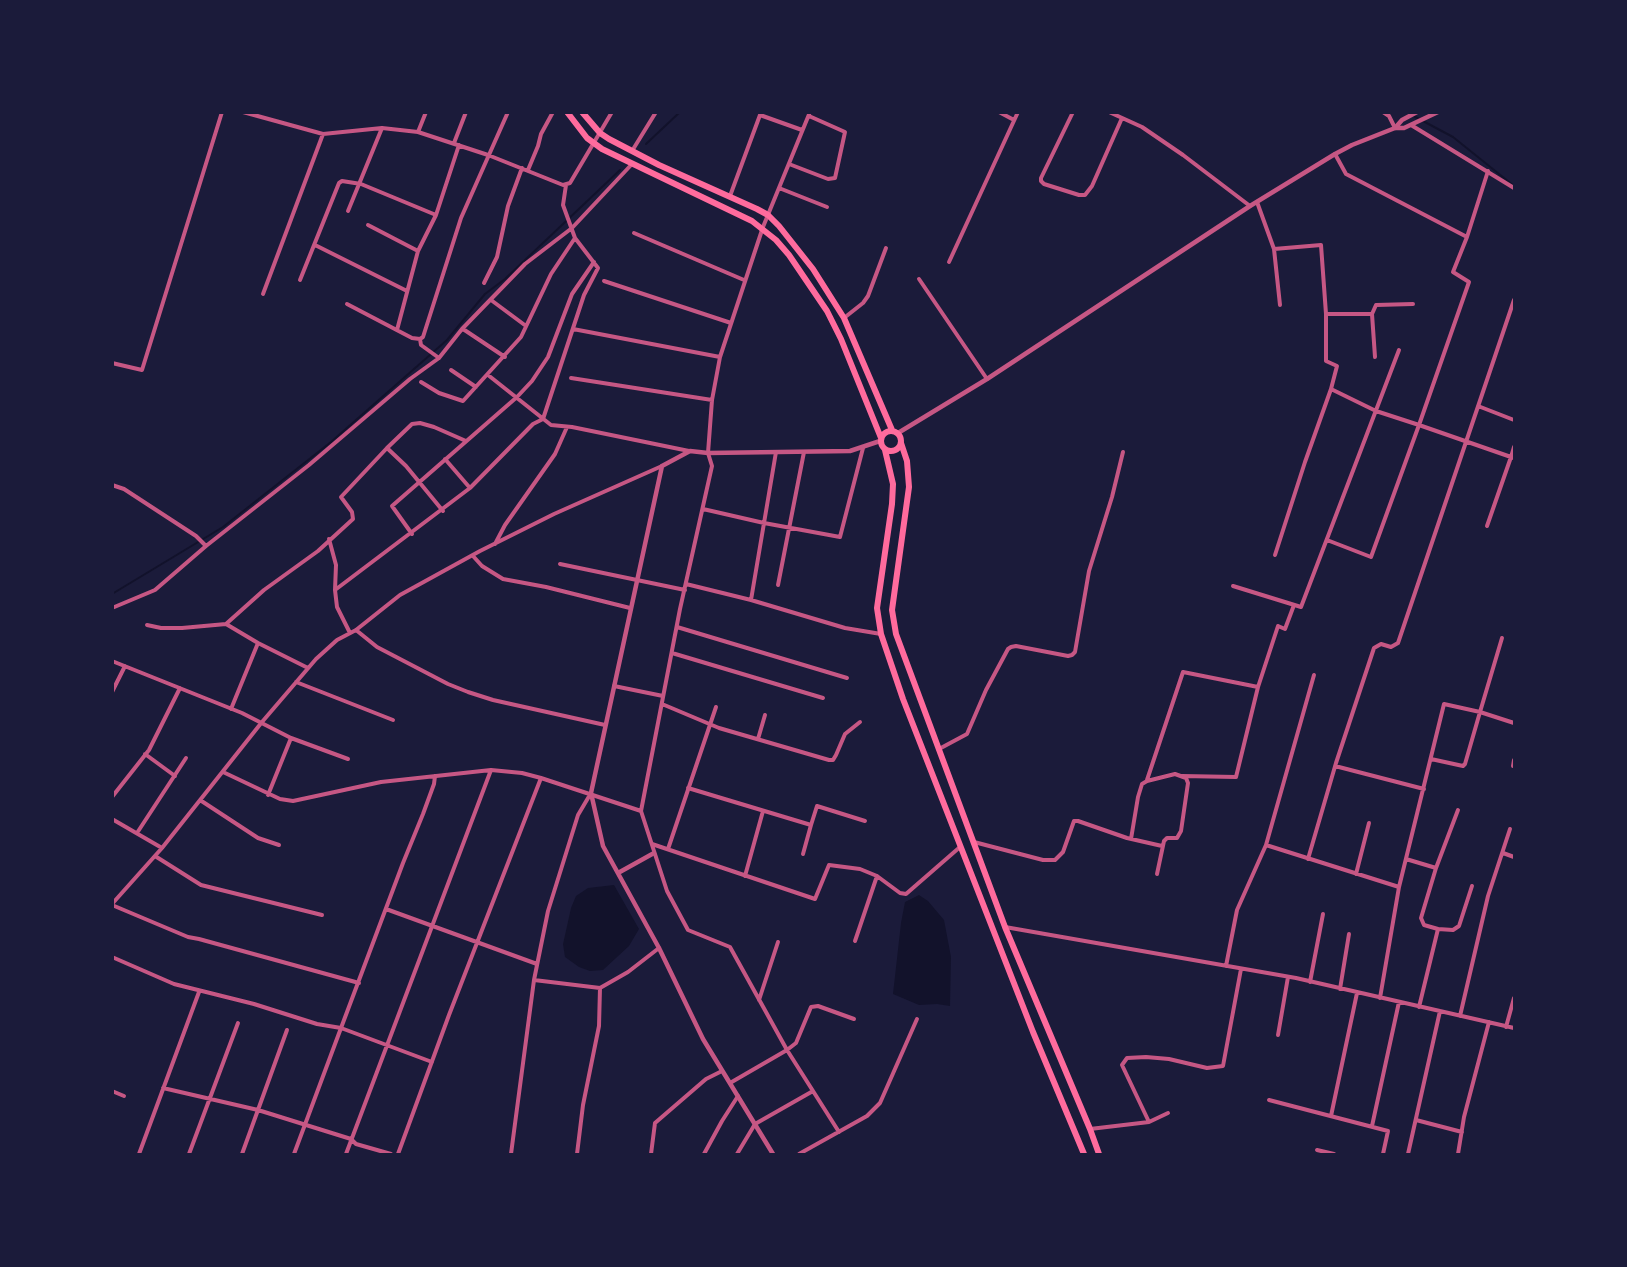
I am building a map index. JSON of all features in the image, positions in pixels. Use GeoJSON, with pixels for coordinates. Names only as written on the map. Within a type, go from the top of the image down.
{"type":"FeatureCollection","features":[{"type":"Feature","properties":{"kind":"highway"},"geometry":{"type":"LineString","coordinates":[[567,112],[594,144],[763,227],[789,255],[827,311],[841,339],[885,450],[893,484],[877,608],[880,633],[960,847],[1084,1155]]}},
{"type":"Feature","properties":{"kind":"highway"},"geometry":{"type":"LineString","coordinates":[[582,112],[600,133],[631,151],[768,215],[792,241],[844,318],[907,461],[909,487],[892,610],[893,622],[1005,927],[1099,1155]]}},
{"type":"Feature","properties":{"kind":"highway"},"geometry":{"type":"LineString","coordinates":[[880,439],[885,432],[895,432]]}},
{"type":"Feature","properties":{"kind":"highway"},"geometry":{"type":"LineString","coordinates":[[885,450],[894,450],[901,443]]}},
{"type":"Feature","properties":{"kind":"street"},"geometry":{"type":"LineString","coordinates":[[112,363],[142,370],[222,112]]}},
{"type":"Feature","properties":{"kind":"street"},"geometry":{"type":"LineString","coordinates":[[243,112],[323,134],[382,128],[418,132],[567,185]]}},
{"type":"Feature","properties":{"kind":"street"},"geometry":{"type":"LineString","coordinates":[[418,132],[426,112]]}},
{"type":"Feature","properties":{"kind":"street"},"geometry":{"type":"LineString","coordinates":[[454,143],[466,112]]}},
{"type":"Feature","properties":{"kind":"street"},"geometry":{"type":"LineString","coordinates":[[439,358],[421,345],[420,339],[426,331],[461,218],[508,112]]}},
{"type":"Feature","properties":{"kind":"street"},"geometry":{"type":"LineString","coordinates":[[528,170],[541,134],[553,112]]}},
{"type":"Feature","properties":{"kind":"street"},"geometry":{"type":"LineString","coordinates":[[335,590],[443,511],[470,488],[533,424],[543,418],[584,295],[598,268],[575,238],[563,205],[567,185],[612,112]]}},
{"type":"Feature","properties":{"kind":"street"},"geometry":{"type":"LineString","coordinates":[[631,151],[656,112]]}},
{"type":"Feature","properties":{"kind":"street"},"geometry":{"type":"LineString","coordinates":[[755,112],[802,130]]}},
{"type":"Feature","properties":{"kind":"street"},"geometry":{"type":"LineString","coordinates":[[999,112],[1014,120]]}},
{"type":"Feature","properties":{"kind":"street"},"geometry":{"type":"LineString","coordinates":[[949,262],[1018,112]]}},
{"type":"Feature","properties":{"kind":"street"},"geometry":{"type":"LineString","coordinates":[[1072,112],[1041,181],[1079,195],[1085,195],[1092,186],[1122,118]]}},
{"type":"Feature","properties":{"kind":"street"},"geometry":{"type":"LineString","coordinates":[[1109,112],[1142,128],[1183,155],[1250,206]]}},
{"type":"Feature","properties":{"kind":"street"},"geometry":{"type":"LineString","coordinates":[[1383,112],[1389,116],[1395,128]]}},
{"type":"Feature","properties":{"kind":"street"},"geometry":{"type":"LineString","coordinates":[[1395,128],[1402,120],[1417,112]]}},
{"type":"Feature","properties":{"kind":"street"},"geometry":{"type":"LineString","coordinates":[[895,432],[987,379],[1250,206],[1335,154],[1395,128],[1404,128],[1438,112]]}},
{"type":"Feature","properties":{"kind":"street"},"geometry":{"type":"LineString","coordinates":[[789,164],[828,179],[835,178],[845,132],[809,114],[763,227],[720,357],[712,400],[708,453],[712,466],[641,810],[667,891],[688,930],[730,947],[787,1050],[839,1132]]}},
{"type":"Feature","properties":{"kind":"street"},"geometry":{"type":"LineString","coordinates":[[730,196],[760,115]]}},
{"type":"Feature","properties":{"kind":"street"},"geometry":{"type":"LineString","coordinates":[[1411,125],[1515,188]]}},
{"type":"Feature","properties":{"kind":"street"},"geometry":{"type":"LineString","coordinates":[[348,212],[382,128]]}},
{"type":"Feature","properties":{"kind":"street"},"geometry":{"type":"LineString","coordinates":[[263,294],[323,134]]}},
{"type":"Feature","properties":{"kind":"street"},"geometry":{"type":"LineString","coordinates":[[397,330],[418,251],[436,215],[459,145]]}},
{"type":"Feature","properties":{"kind":"street"},"geometry":{"type":"LineString","coordinates":[[1335,154],[1346,174],[1467,237]]}},
{"type":"Feature","properties":{"kind":"street"},"geometry":{"type":"LineString","coordinates":[[112,608],[154,590],[309,465],[410,379],[439,358],[462,329],[525,264],[571,225],[632,164]]}},
{"type":"Feature","properties":{"kind":"street"},"geometry":{"type":"LineString","coordinates":[[484,283],[496,256],[508,206],[522,168]]}},
{"type":"Feature","properties":{"kind":"street"},"geometry":{"type":"LineString","coordinates":[[1327,540],[1371,557],[1468,282],[1454,273],[1488,171]]}},
{"type":"Feature","properties":{"kind":"street"},"geometry":{"type":"LineString","coordinates":[[300,280],[339,183],[346,180],[361,184],[436,215]]}},
{"type":"Feature","properties":{"kind":"street"},"geometry":{"type":"LineString","coordinates":[[779,188],[827,207]]}},
{"type":"Feature","properties":{"kind":"street"},"geometry":{"type":"LineString","coordinates":[[1257,202],[1274,249],[1280,305]]}},
{"type":"Feature","properties":{"kind":"street"},"geometry":{"type":"LineString","coordinates":[[368,225],[418,251]]}},
{"type":"Feature","properties":{"kind":"street"},"geometry":{"type":"LineString","coordinates":[[634,233],[744,280]]}},
{"type":"Feature","properties":{"kind":"street"},"geometry":{"type":"LineString","coordinates":[[421,382],[439,393],[463,401],[521,337],[551,274],[575,238]]}},
{"type":"Feature","properties":{"kind":"street"},"geometry":{"type":"LineString","coordinates":[[315,245],[407,291]]}},
{"type":"Feature","properties":{"kind":"street"},"geometry":{"type":"LineString","coordinates":[[1274,249],[1321,245],[1326,314],[1326,361],[1337,366],[1275,555]]}},
{"type":"Feature","properties":{"kind":"street"},"geometry":{"type":"LineString","coordinates":[[844,318],[868,296],[886,248]]}},
{"type":"Feature","properties":{"kind":"street"},"geometry":{"type":"LineString","coordinates":[[412,534],[392,506],[517,397],[532,381],[548,357],[572,294],[594,262]]}},
{"type":"Feature","properties":{"kind":"street"},"geometry":{"type":"LineString","coordinates":[[919,279],[987,379]]}},
{"type":"Feature","properties":{"kind":"street"},"geometry":{"type":"LineString","coordinates":[[604,281],[731,323]]}},
{"type":"Feature","properties":{"kind":"street"},"geometry":{"type":"LineString","coordinates":[[491,300],[526,326]]}},
{"type":"Feature","properties":{"kind":"street"},"geometry":{"type":"LineString","coordinates":[[1308,859],[1335,766],[1374,648],[1377,645],[1391,647],[1398,643],[1515,300]]}},
{"type":"Feature","properties":{"kind":"street"},"geometry":{"type":"LineString","coordinates":[[347,304],[412,338],[420,339]]}},
{"type":"Feature","properties":{"kind":"street"},"geometry":{"type":"LineString","coordinates":[[1375,357],[1372,314],[1376,305],[1413,304]]}},
{"type":"Feature","properties":{"kind":"street"},"geometry":{"type":"LineString","coordinates":[[1326,314],[1372,314]]}},
{"type":"Feature","properties":{"kind":"street"},"geometry":{"type":"LineString","coordinates":[[462,329],[505,357]]}},
{"type":"Feature","properties":{"kind":"street"},"geometry":{"type":"LineString","coordinates":[[573,329],[720,357]]}},
{"type":"Feature","properties":{"kind":"street"},"geometry":{"type":"LineString","coordinates":[[1233,586],[1301,607],[1399,350]]}},
{"type":"Feature","properties":{"kind":"street"},"geometry":{"type":"LineString","coordinates":[[451,370],[476,387]]}},
{"type":"Feature","properties":{"kind":"street"},"geometry":{"type":"LineString","coordinates":[[488,375],[551,425],[690,451],[708,453],[850,451],[863,448],[880,439]]}},
{"type":"Feature","properties":{"kind":"street"},"geometry":{"type":"LineString","coordinates":[[571,378],[712,400]]}},
{"type":"Feature","properties":{"kind":"street"},"geometry":{"type":"LineString","coordinates":[[1331,390],[1376,411],[1513,457]]}},
{"type":"Feature","properties":{"kind":"street"},"geometry":{"type":"LineString","coordinates":[[1478,406],[1515,420]]}},
{"type":"Feature","properties":{"kind":"street"},"geometry":{"type":"LineString","coordinates":[[226,624],[264,590],[318,551],[353,519],[352,512],[341,497],[412,424],[420,423],[434,427],[466,441]]}},
{"type":"Feature","properties":{"kind":"street"},"geometry":{"type":"LineString","coordinates":[[494,544],[555,453],[567,427]]}},
{"type":"Feature","properties":{"kind":"street"},"geometry":{"type":"LineString","coordinates":[[1486,526],[1515,447]]}},
{"type":"Feature","properties":{"kind":"street"},"geometry":{"type":"LineString","coordinates":[[387,448],[406,466],[443,511]]}},
{"type":"Feature","properties":{"kind":"street"},"geometry":{"type":"LineString","coordinates":[[703,509],[840,537],[863,448]]}},
{"type":"Feature","properties":{"kind":"street"},"geometry":{"type":"LineString","coordinates":[[359,983],[188,937],[112,904],[162,848],[296,682],[337,640],[356,630],[400,595],[494,544],[690,451]]}},
{"type":"Feature","properties":{"kind":"street"},"geometry":{"type":"LineString","coordinates":[[751,600],[776,452]]}},
{"type":"Feature","properties":{"kind":"street"},"geometry":{"type":"LineString","coordinates":[[778,585],[804,452]]}},
{"type":"Feature","properties":{"kind":"street"},"geometry":{"type":"LineString","coordinates":[[939,749],[967,734],[986,690],[1008,649],[1016,646],[1068,656],[1075,652],[1089,571],[1123,452]]}},
{"type":"Feature","properties":{"kind":"street"},"geometry":{"type":"LineString","coordinates":[[445,459],[470,488]]}},
{"type":"Feature","properties":{"kind":"street"},"geometry":{"type":"LineString","coordinates":[[511,1155],[534,980],[548,911],[578,815],[591,793],[662,466]]}},
{"type":"Feature","properties":{"kind":"street"},"geometry":{"type":"LineString","coordinates":[[112,485],[124,489],[196,536],[206,546]]}},
{"type":"Feature","properties":{"kind":"street"},"geometry":{"type":"LineString","coordinates":[[329,539],[336,565],[337,607],[350,633]]}},
{"type":"Feature","properties":{"kind":"street"},"geometry":{"type":"LineString","coordinates":[[473,556],[482,566],[503,579],[630,608]]}},
{"type":"Feature","properties":{"kind":"street"},"geometry":{"type":"LineString","coordinates":[[560,564],[685,590]]}},
{"type":"Feature","properties":{"kind":"street"},"geometry":{"type":"LineString","coordinates":[[686,584],[751,600],[845,628],[880,633]]}},
{"type":"Feature","properties":{"kind":"street"},"geometry":{"type":"LineString","coordinates":[[1131,839],[1138,797],[1142,784],[1147,781],[1175,774],[1236,777],[1258,687],[1278,626],[1285,629],[1294,604]]}},
{"type":"Feature","properties":{"kind":"street"},"geometry":{"type":"LineString","coordinates":[[147,625],[182,628],[226,624],[308,668]]}},
{"type":"Feature","properties":{"kind":"street"},"geometry":{"type":"LineString","coordinates":[[677,627],[846,678]]}},
{"type":"Feature","properties":{"kind":"street"},"geometry":{"type":"LineString","coordinates":[[356,630],[376,647],[468,692],[493,700],[605,725]]}},
{"type":"Feature","properties":{"kind":"street"},"geometry":{"type":"LineString","coordinates":[[1431,759],[1463,766],[1466,764],[1502,638]]}},
{"type":"Feature","properties":{"kind":"street"},"geometry":{"type":"LineString","coordinates":[[231,709],[258,643]]}},
{"type":"Feature","properties":{"kind":"street"},"geometry":{"type":"LineString","coordinates":[[672,653],[823,698]]}},
{"type":"Feature","properties":{"kind":"street"},"geometry":{"type":"LineString","coordinates":[[112,661],[262,722],[291,738],[348,759]]}},
{"type":"Feature","properties":{"kind":"street"},"geometry":{"type":"LineString","coordinates":[[112,692],[125,666]]}},
{"type":"Feature","properties":{"kind":"street"},"geometry":{"type":"LineString","coordinates":[[1147,781],[1183,672],[1258,687]]}},
{"type":"Feature","properties":{"kind":"street"},"geometry":{"type":"LineString","coordinates":[[1226,966],[1237,910],[1266,845],[1314,675]]}},
{"type":"Feature","properties":{"kind":"street"},"geometry":{"type":"LineString","coordinates":[[296,682],[393,720]]}},
{"type":"Feature","properties":{"kind":"street"},"geometry":{"type":"LineString","coordinates":[[614,686],[663,696]]}},
{"type":"Feature","properties":{"kind":"street"},"geometry":{"type":"LineString","coordinates":[[113,795],[145,754],[180,688]]}},
{"type":"Feature","properties":{"kind":"street"},"geometry":{"type":"LineString","coordinates":[[662,704],[710,724],[795,752],[829,760],[833,760],[845,734],[860,722]]}},
{"type":"Feature","properties":{"kind":"street"},"geometry":{"type":"LineString","coordinates":[[1380,998],[1399,887],[1444,704],[1515,723]]}},
{"type":"Feature","properties":{"kind":"street"},"geometry":{"type":"LineString","coordinates":[[668,849],[716,708]]}},
{"type":"Feature","properties":{"kind":"street"},"geometry":{"type":"LineString","coordinates":[[759,739],[765,715]]}},
{"type":"Feature","properties":{"kind":"street"},"geometry":{"type":"LineString","coordinates":[[268,795],[291,738]]}},
{"type":"Feature","properties":{"kind":"street"},"geometry":{"type":"LineString","coordinates":[[145,754],[175,776]]}},
{"type":"Feature","properties":{"kind":"street"},"geometry":{"type":"LineString","coordinates":[[137,834],[186,758]]}},
{"type":"Feature","properties":{"kind":"street"},"geometry":{"type":"LineString","coordinates":[[1513,766],[1515,760]]}},
{"type":"Feature","properties":{"kind":"street"},"geometry":{"type":"LineString","coordinates":[[1335,766],[1424,789]]}},
{"type":"Feature","properties":{"kind":"street"},"geometry":{"type":"LineString","coordinates":[[223,772],[268,795],[293,801],[381,782],[491,770],[522,773],[541,778],[641,810]]}},
{"type":"Feature","properties":{"kind":"street"},"geometry":{"type":"LineString","coordinates":[[346,1155],[491,770]]}},
{"type":"Feature","properties":{"kind":"street"},"geometry":{"type":"LineString","coordinates":[[294,1155],[434,784],[435,776]]}},
{"type":"Feature","properties":{"kind":"street"},"geometry":{"type":"LineString","coordinates":[[1157,874],[1162,846],[1167,838],[1177,838],[1181,831],[1188,783],[1182,776]]}},
{"type":"Feature","properties":{"kind":"street"},"geometry":{"type":"LineString","coordinates":[[398,1155],[541,778]]}},
{"type":"Feature","properties":{"kind":"street"},"geometry":{"type":"LineString","coordinates":[[688,788],[811,825]]}},
{"type":"Feature","properties":{"kind":"street"},"geometry":{"type":"LineString","coordinates":[[591,793],[603,846],[659,948],[703,1039],[773,1155]]}},
{"type":"Feature","properties":{"kind":"street"},"geometry":{"type":"LineString","coordinates":[[200,800],[258,838],[279,845]]}},
{"type":"Feature","properties":{"kind":"street"},"geometry":{"type":"LineString","coordinates":[[802,854],[817,806],[865,821]]}},
{"type":"Feature","properties":{"kind":"street"},"geometry":{"type":"LineString","coordinates":[[1458,810],[1436,868],[1421,918],[1424,925],[1438,929],[1456,928],[1472,886]]}},
{"type":"Feature","properties":{"kind":"street"},"geometry":{"type":"LineString","coordinates":[[745,876],[763,811]]}},
{"type":"Feature","properties":{"kind":"street"},"geometry":{"type":"LineString","coordinates":[[112,819],[162,848]]}},
{"type":"Feature","properties":{"kind":"street"},"geometry":{"type":"LineString","coordinates":[[973,842],[1049,861],[1059,857],[1074,821],[1162,846]]}},
{"type":"Feature","properties":{"kind":"street"},"geometry":{"type":"LineString","coordinates":[[1356,874],[1369,823]]}},
{"type":"Feature","properties":{"kind":"street"},"geometry":{"type":"LineString","coordinates":[[1460,1016],[1488,896],[1510,829]]}},
{"type":"Feature","properties":{"kind":"street"},"geometry":{"type":"LineString","coordinates":[[651,844],[815,899],[829,865],[860,869],[877,876],[900,893],[906,894],[960,847]]}},
{"type":"Feature","properties":{"kind":"street"},"geometry":{"type":"LineString","coordinates":[[1266,845],[1399,887]]}},
{"type":"Feature","properties":{"kind":"street"},"geometry":{"type":"LineString","coordinates":[[618,873],[654,853]]}},
{"type":"Feature","properties":{"kind":"street"},"geometry":{"type":"LineString","coordinates":[[1503,854],[1515,857]]}},
{"type":"Feature","properties":{"kind":"street"},"geometry":{"type":"LineString","coordinates":[[155,856],[201,885],[322,915]]}},
{"type":"Feature","properties":{"kind":"street"},"geometry":{"type":"LineString","coordinates":[[1406,859],[1436,868]]}},
{"type":"Feature","properties":{"kind":"street"},"geometry":{"type":"LineString","coordinates":[[855,941],[877,876]]}},
{"type":"Feature","properties":{"kind":"street"},"geometry":{"type":"LineString","coordinates":[[386,909],[537,964]]}},
{"type":"Feature","properties":{"kind":"street"},"geometry":{"type":"LineString","coordinates":[[1310,982],[1323,914]]}},
{"type":"Feature","properties":{"kind":"street"},"geometry":{"type":"LineString","coordinates":[[1005,927],[1288,977],[1515,1028]]}},
{"type":"Feature","properties":{"kind":"street"},"geometry":{"type":"LineString","coordinates":[[1419,1007],[1438,929]]}},
{"type":"Feature","properties":{"kind":"street"},"geometry":{"type":"LineString","coordinates":[[1340,989],[1349,934]]}},
{"type":"Feature","properties":{"kind":"street"},"geometry":{"type":"LineString","coordinates":[[759,1001],[778,942]]}},
{"type":"Feature","properties":{"kind":"street"},"geometry":{"type":"LineString","coordinates":[[534,980],[600,988],[628,972],[659,948]]}},
{"type":"Feature","properties":{"kind":"street"},"geometry":{"type":"LineString","coordinates":[[112,957],[154,977],[199,992],[254,1004],[317,1024],[341,1028],[432,1062]]}},
{"type":"Feature","properties":{"kind":"street"},"geometry":{"type":"LineString","coordinates":[[1149,1122],[1122,1065],[1127,1058],[1146,1057],[1169,1059],[1208,1068],[1223,1066],[1241,969]]}},
{"type":"Feature","properties":{"kind":"street"},"geometry":{"type":"LineString","coordinates":[[1278,1035],[1288,977]]}},
{"type":"Feature","properties":{"kind":"street"},"geometry":{"type":"LineString","coordinates":[[578,1155],[584,1105],[599,1026],[600,988]]}},
{"type":"Feature","properties":{"kind":"street"},"geometry":{"type":"LineString","coordinates":[[139,1155],[199,992]]}},
{"type":"Feature","properties":{"kind":"street"},"geometry":{"type":"LineString","coordinates":[[1331,1116],[1357,993]]}},
{"type":"Feature","properties":{"kind":"street"},"geometry":{"type":"LineString","coordinates":[[1506,1027],[1515,998]]}},
{"type":"Feature","properties":{"kind":"street"},"geometry":{"type":"LineString","coordinates":[[1372,1126],[1399,1002]]}},
{"type":"Feature","properties":{"kind":"street"},"geometry":{"type":"LineString","coordinates":[[730,1083],[787,1050],[799,1037],[811,1007],[818,1006],[855,1018]]}},
{"type":"Feature","properties":{"kind":"street"},"geometry":{"type":"LineString","coordinates":[[1408,1155],[1440,1011]]}},
{"type":"Feature","properties":{"kind":"street"},"geometry":{"type":"LineString","coordinates":[[799,1155],[867,1116],[880,1103],[917,1018]]}},
{"type":"Feature","properties":{"kind":"street"},"geometry":{"type":"LineString","coordinates":[[1458,1155],[1489,1022]]}},
{"type":"Feature","properties":{"kind":"street"},"geometry":{"type":"LineString","coordinates":[[189,1155],[238,1023]]}},
{"type":"Feature","properties":{"kind":"street"},"geometry":{"type":"LineString","coordinates":[[242,1155],[287,1030]]}},
{"type":"Feature","properties":{"kind":"street"},"geometry":{"type":"LineString","coordinates":[[651,1155],[655,1123],[706,1079],[722,1071]]}},
{"type":"Feature","properties":{"kind":"street"},"geometry":{"type":"LineString","coordinates":[[163,1088],[258,1110],[351,1139],[356,1144],[391,1155]]}},
{"type":"Feature","properties":{"kind":"street"},"geometry":{"type":"LineString","coordinates":[[112,1091],[124,1096]]}},
{"type":"Feature","properties":{"kind":"street"},"geometry":{"type":"LineString","coordinates":[[737,1155],[755,1124],[813,1091]]}},
{"type":"Feature","properties":{"kind":"street"},"geometry":{"type":"LineString","coordinates":[[704,1155],[722,1120],[738,1096]]}},
{"type":"Feature","properties":{"kind":"street"},"geometry":{"type":"LineString","coordinates":[[1269,1100],[1388,1131],[1383,1155]]}},
{"type":"Feature","properties":{"kind":"street"},"geometry":{"type":"LineString","coordinates":[[1090,1129],[1149,1122],[1168,1113]]}},
{"type":"Feature","properties":{"kind":"street"},"geometry":{"type":"LineString","coordinates":[[1416,1120],[1462,1132]]}},
{"type":"Feature","properties":{"kind":"street"},"geometry":{"type":"LineString","coordinates":[[1317,1150],[1334,1155]]}},
{"type":"Feature","properties":{"kind":"shaded area"},"geometry":{"type":"Polygon","coordinates":[[[614,885],[639,929],[629,946],[603,970],[590,971],[579,967],[565,957],[563,944],[571,908],[576,896],[588,888],[614,885]]]}},
{"type":"Feature","properties":{"kind":"shaded area"},"geometry":{"type":"Polygon","coordinates":[[[919,895],[928,901],[944,920],[951,957],[950,1006],[919,1005],[893,994],[905,902],[919,895]]]}},
{"type":"Feature","properties":{"kind":"waterway"},"geometry":{"type":"LineString","coordinates":[[646,144],[680,112]]}},
{"type":"Feature","properties":{"kind":"waterway"},"geometry":{"type":"LineString","coordinates":[[1406,112],[1453,137],[1514,186]]}},
{"type":"Feature","properties":{"kind":"waterway"},"geometry":{"type":"LineString","coordinates":[[112,594],[223,527],[331,442],[447,340],[485,294],[505,279],[620,170]]}}]}
